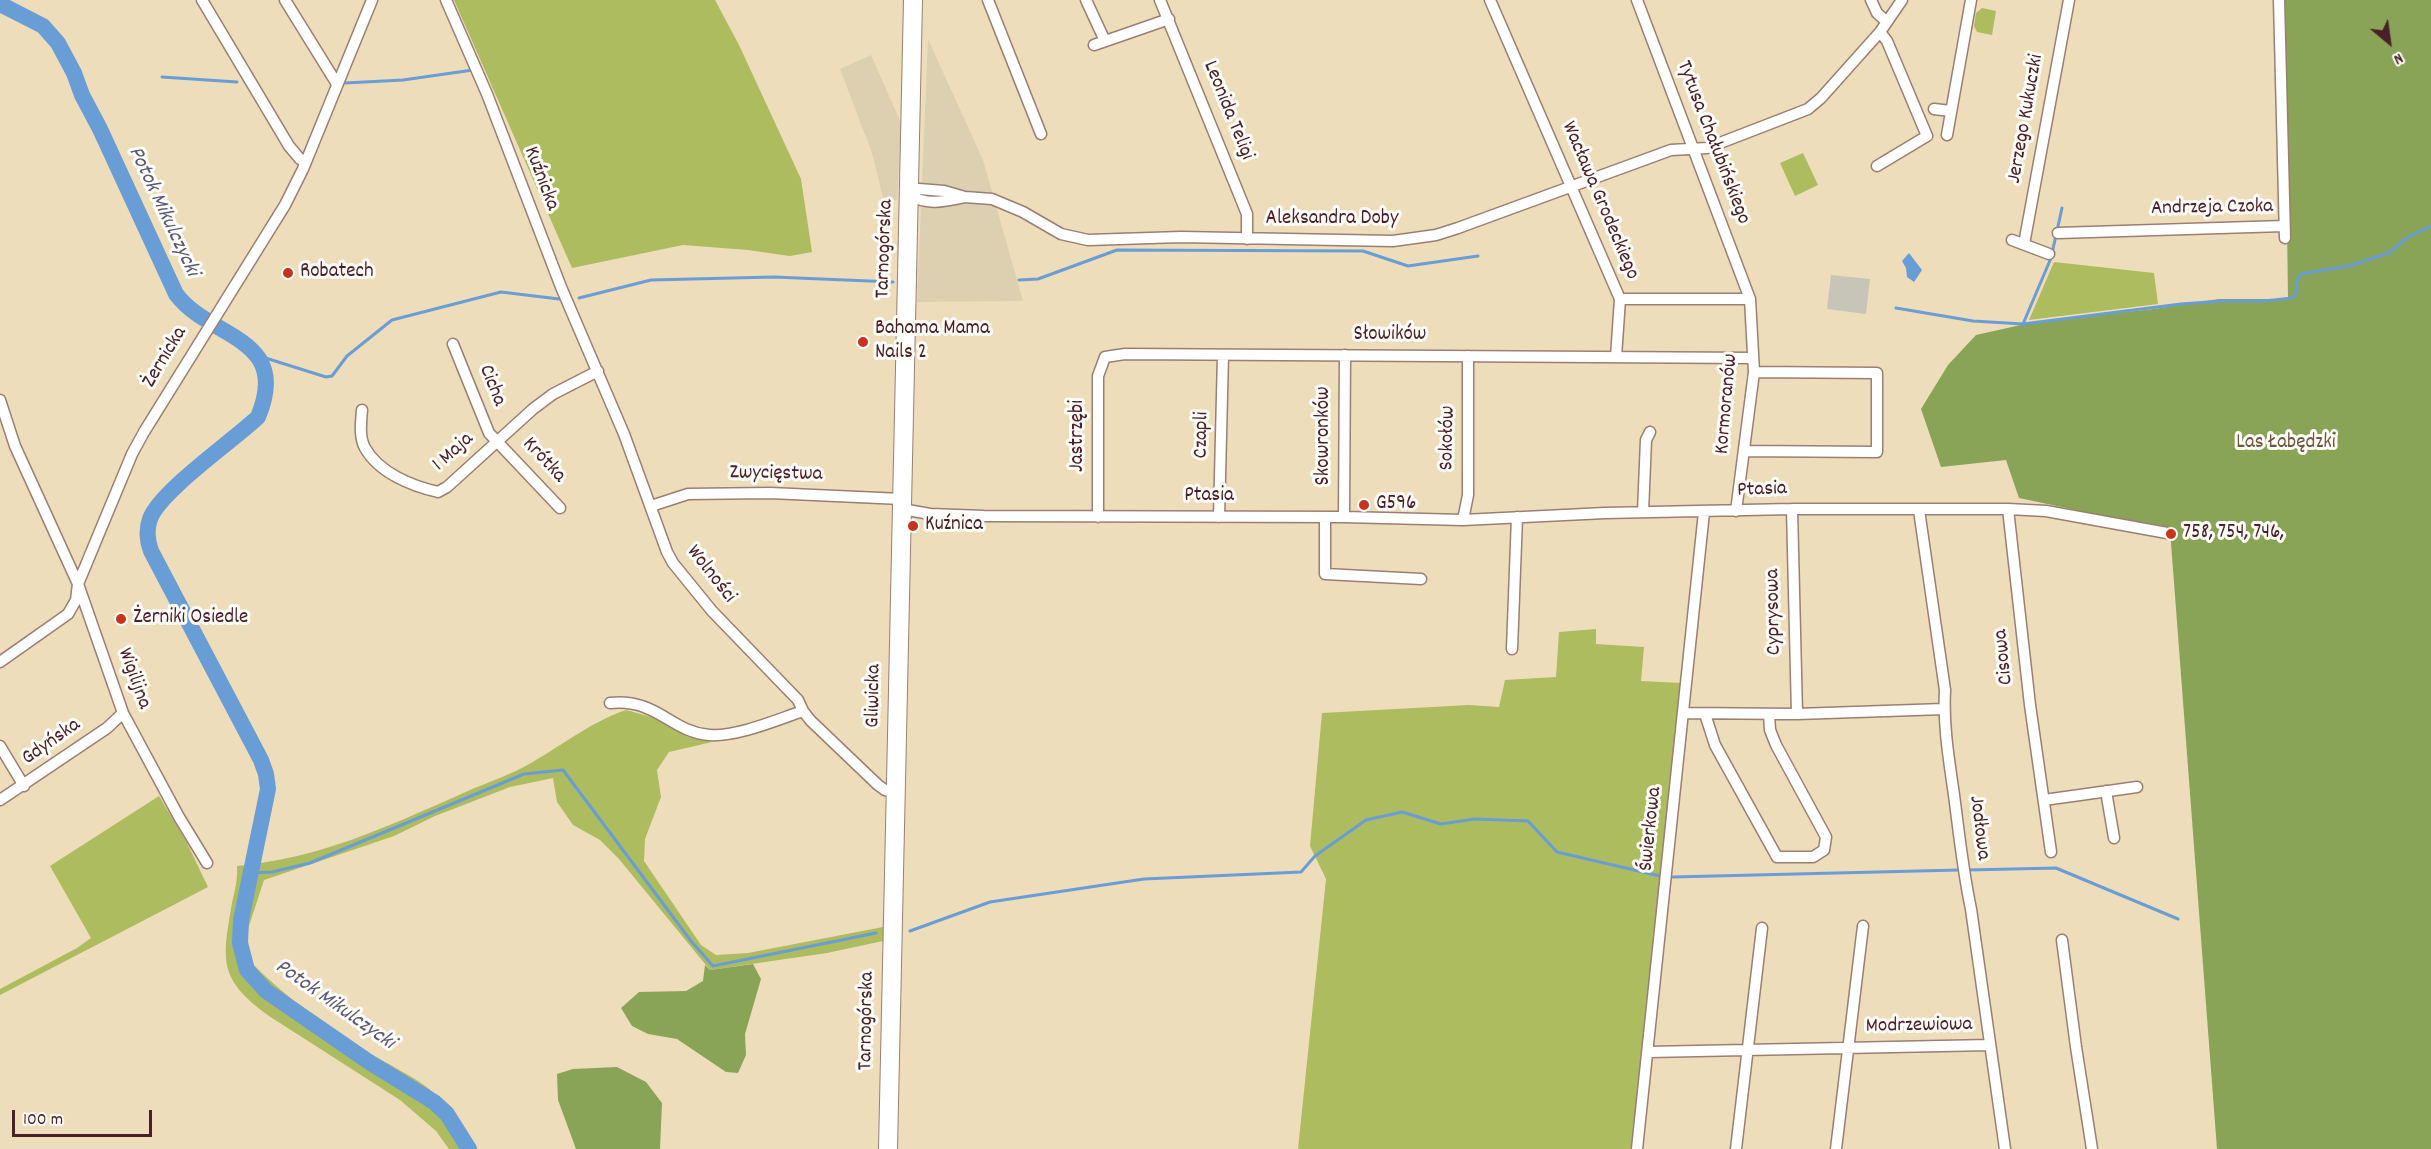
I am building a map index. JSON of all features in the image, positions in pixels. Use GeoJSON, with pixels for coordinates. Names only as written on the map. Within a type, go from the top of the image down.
{"type":"FeatureCollection","features":[{"type":"Feature","properties":{"kind":"main road","name":"Tarnogórska"},"geometry":{"type":"LineString","coordinates":[[902,504],[914,0]]}},
{"type":"Feature","properties":{"kind":"main road","name":"Gliwicka"},"geometry":{"type":"LineString","coordinates":[[893,895],[902,504]]}},
{"type":"Feature","properties":{"kind":"main road","name":"Tarnogórska"},"geometry":{"type":"LineString","coordinates":[[888,1149],[893,895]]}},
{"type":"Feature","properties":{"kind":"street"},"geometry":{"type":"LineString","coordinates":[[202,0],[289,146],[305,162]]}},
{"type":"Feature","properties":{"kind":"street"},"geometry":{"type":"LineString","coordinates":[[285,0],[337,84]]}},
{"type":"Feature","properties":{"kind":"street","name":"Żernicka"},"geometry":{"type":"LineString","coordinates":[[0,662],[68,614],[76,600],[78,584],[132,454],[219,309],[269,234],[305,162],[372,0]]}},
{"type":"Feature","properties":{"kind":"street","name":"Kuźnicka"},"geometry":{"type":"LineString","coordinates":[[446,0],[487,94],[561,287],[598,371]]}},
{"type":"Feature","properties":{"kind":"street"},"geometry":{"type":"LineString","coordinates":[[988,0],[1041,134]]}},
{"type":"Feature","properties":{"kind":"street"},"geometry":{"type":"LineString","coordinates":[[1086,0],[1100,43],[1168,19]]}},
{"type":"Feature","properties":{"kind":"street","name":"Leonida Teligi"},"geometry":{"type":"LineString","coordinates":[[1160,0],[1247,214],[1247,239]]}},
{"type":"Feature","properties":{"kind":"street","name":"Wacława Grodeckiego"},"geometry":{"type":"LineString","coordinates":[[1490,0],[1620,299],[1750,299]]}},
{"type":"Feature","properties":{"kind":"street","name":"Tytusa Chałubińskiego"},"geometry":{"type":"LineString","coordinates":[[1637,0],[1750,299]]}},
{"type":"Feature","properties":{"kind":"street"},"geometry":{"type":"LineString","coordinates":[[1871,0],[1877,13],[1887,22]]}},
{"type":"Feature","properties":{"kind":"street","name":"Aleksandra Doby"},"geometry":{"type":"LineString","coordinates":[[910,195],[919,201],[946,201],[965,197],[992,199],[1008,204],[1061,234],[1088,240],[1181,237],[1361,241],[1415,238],[1458,228],[1671,150],[1695,150],[1715,145],[1808,109],[1821,98],[1880,33],[1902,0]]}},
{"type":"Feature","properties":{"kind":"street"},"geometry":{"type":"LineString","coordinates":[[1947,135],[1971,0]]}},
{"type":"Feature","properties":{"kind":"street","name":"Jerzego Kukuczki"},"geometry":{"type":"LineString","coordinates":[[2024,244],[2069,0]]}},
{"type":"Feature","properties":{"kind":"street","name":"Andrzeja Czoka"},"geometry":{"type":"LineString","coordinates":[[2058,233],[2284,232],[2279,0]]}},
{"type":"Feature","properties":{"kind":"street"},"geometry":{"type":"LineString","coordinates":[[1877,166],[1927,136],[1887,41],[1880,33]]}},
{"type":"Feature","properties":{"kind":"street"},"geometry":{"type":"LineString","coordinates":[[1934,109],[1951,111]]}},
{"type":"Feature","properties":{"kind":"street"},"geometry":{"type":"LineString","coordinates":[[2012,240],[2049,254]]}},
{"type":"Feature","properties":{"kind":"street"},"geometry":{"type":"LineString","coordinates":[[1616,357],[1620,299]]}},
{"type":"Feature","properties":{"kind":"street","name":"Kormoranów"},"geometry":{"type":"LineString","coordinates":[[1736,511],[1754,372],[1750,299]]}},
{"type":"Feature","properties":{"kind":"street","name":"Cicha"},"geometry":{"type":"LineString","coordinates":[[453,344],[489,433],[496,440]]}},
{"type":"Feature","properties":{"kind":"street","name":"Słowików"},"geometry":{"type":"LineString","coordinates":[[1104,357],[1125,354],[1753,358]]}},
{"type":"Feature","properties":{"kind":"street","name":"Czapli"},"geometry":{"type":"LineString","coordinates":[[1219,517],[1223,355]]}},
{"type":"Feature","properties":{"kind":"street","name":"Skowronków"},"geometry":{"type":"LineString","coordinates":[[1344,517],[1345,356]]}},
{"type":"Feature","properties":{"kind":"street","name":"Sokołów"},"geometry":{"type":"LineString","coordinates":[[1463,520],[1468,495],[1467,356]]}},
{"type":"Feature","properties":{"kind":"street","name":"Jastrzębi"},"geometry":{"type":"LineString","coordinates":[[1098,516],[1098,376],[1104,357]]}},
{"type":"Feature","properties":{"kind":"street","name":"1 Maja"},"geometry":{"type":"LineString","coordinates":[[362,410],[363,440],[365,447],[376,462],[391,474],[438,492],[447,487],[496,440],[553,394],[598,371]]}},
{"type":"Feature","properties":{"kind":"street","name":"Wolności"},"geometry":{"type":"LineString","coordinates":[[598,371],[673,563],[712,611],[798,700],[803,711],[878,785],[885,790],[896,792]]}},
{"type":"Feature","properties":{"kind":"street"},"geometry":{"type":"LineString","coordinates":[[1745,451],[1877,452],[1877,373],[1754,372]]}},
{"type":"Feature","properties":{"kind":"street","name":"Wigilijna"},"geometry":{"type":"LineString","coordinates":[[0,400],[15,446],[78,584],[123,713],[179,817],[207,863]]}},
{"type":"Feature","properties":{"kind":"street"},"geometry":{"type":"LineString","coordinates":[[1643,512],[1646,440],[1650,432]]}},
{"type":"Feature","properties":{"kind":"street","name":"Krótka"},"geometry":{"type":"LineString","coordinates":[[496,440],[560,508]]}},
{"type":"Feature","properties":{"kind":"street","name":"Zwycięstwa"},"geometry":{"type":"LineString","coordinates":[[651,506],[688,494],[770,493],[902,504]]}},
{"type":"Feature","properties":{"kind":"street","name":"Ptasia"},"geometry":{"type":"LineString","coordinates":[[902,504],[941,514],[1463,520],[1643,512],[2008,509],[2046,511],[2167,533]]}},
{"type":"Feature","properties":{"kind":"street","name":"Cyprysowa"},"geometry":{"type":"LineString","coordinates":[[1792,509],[1797,714]]}},
{"type":"Feature","properties":{"kind":"street","name":"Cisowa"},"geometry":{"type":"LineString","coordinates":[[2008,509],[2030,705],[2050,852]]}},
{"type":"Feature","properties":{"kind":"street","name":"Jodłowa"},"geometry":{"type":"LineString","coordinates":[[1919,510],[1945,690],[1944,709],[1964,880],[1971,909],[2005,1149]]}},
{"type":"Feature","properties":{"kind":"street","name":"Świerkowa"},"geometry":{"type":"LineString","coordinates":[[1637,1149],[1704,512]]}},
{"type":"Feature","properties":{"kind":"street"},"geometry":{"type":"LineString","coordinates":[[1325,517],[1325,574],[1421,579]]}},
{"type":"Feature","properties":{"kind":"street"},"geometry":{"type":"LineString","coordinates":[[1512,649],[1517,517]]}},
{"type":"Feature","properties":{"kind":"street"},"geometry":{"type":"LineString","coordinates":[[610,703],[626,701],[649,707],[689,730],[708,735],[723,735],[803,711]]}},
{"type":"Feature","properties":{"kind":"street"},"geometry":{"type":"LineString","coordinates":[[1684,713],[1797,714],[1944,709]]}},
{"type":"Feature","properties":{"kind":"street","name":"Gdyńska"},"geometry":{"type":"LineString","coordinates":[[0,800],[107,728],[123,713]]}},
{"type":"Feature","properties":{"kind":"street"},"geometry":{"type":"LineString","coordinates":[[1705,714],[1715,745],[1777,857],[1813,857],[1824,850],[1826,837],[1776,745],[1770,730],[1769,714]]}},
{"type":"Feature","properties":{"kind":"street"},"geometry":{"type":"LineString","coordinates":[[0,746],[24,786]]}},
{"type":"Feature","properties":{"kind":"street"},"geometry":{"type":"LineString","coordinates":[[2044,800],[2137,787]]}},
{"type":"Feature","properties":{"kind":"street"},"geometry":{"type":"LineString","coordinates":[[2106,791],[2114,838]]}},
{"type":"Feature","properties":{"kind":"street","name":"Modrzewiowa"},"geometry":{"type":"LineString","coordinates":[[1836,1149],[1863,926]]}},
{"type":"Feature","properties":{"kind":"street"},"geometry":{"type":"LineString","coordinates":[[1736,1149],[1762,927]]}},
{"type":"Feature","properties":{"kind":"street"},"geometry":{"type":"LineString","coordinates":[[2062,940],[2092,1149]]}},
{"type":"Feature","properties":{"kind":"street","name":"Modrzewiowa"},"geometry":{"type":"LineString","coordinates":[[1648,1052],[1990,1045]]}},
{"type":"Feature","properties":{"kind":"shaded area"},"geometry":{"type":"Polygon","coordinates":[[[928,39],[983,160],[1023,301],[917,302],[928,39]]]}},
{"type":"Feature","properties":{"kind":"shaded area"},"geometry":{"type":"Polygon","coordinates":[[[871,55],[901,123],[897,200],[884,202],[872,153],[840,69],[871,55]]]}},
{"type":"Feature","properties":{"kind":"shaded area"},"geometry":{"type":"Polygon","coordinates":[[[1831,275],[1870,279],[1866,314],[1827,309],[1831,275]]]}},
{"type":"Feature","properties":{"kind":"green space"},"geometry":{"type":"Polygon","coordinates":[[[454,0],[715,0],[739,45],[801,179],[812,252],[790,256],[683,245],[572,268],[454,0]]]}},
{"type":"Feature","properties":{"kind":"green space","name":"Las Łabędzki"},"geometry":{"type":"Polygon","coordinates":[[[2284,0],[2431,0],[2431,1149],[2217,1149],[2170,530],[2019,498],[2006,460],[1941,467],[1921,409],[1948,365],[1976,335],[2034,322],[2154,309],[2219,299],[2288,299],[2284,0]]]}},
{"type":"Feature","properties":{"kind":"green space"},"geometry":{"type":"Polygon","coordinates":[[[1982,8],[1996,11],[1992,35],[1977,32],[1974,26],[1976,13],[1982,8]]]}},
{"type":"Feature","properties":{"kind":"green space"},"geometry":{"type":"Polygon","coordinates":[[[1803,153],[1818,185],[1795,196],[1780,163],[1803,153]]]}},
{"type":"Feature","properties":{"kind":"green space"},"geometry":{"type":"Polygon","coordinates":[[[2054,262],[2154,273],[2158,304],[2029,320],[2054,262]]]}},
{"type":"Feature","properties":{"kind":"green space"},"geometry":{"type":"Polygon","coordinates":[[[1596,629],[1596,644],[1644,647],[1641,681],[1682,683],[1684,686],[1631,1149],[1298,1149],[1326,879],[1310,846],[1322,713],[1469,705],[1499,707],[1505,680],[1556,677],[1559,632],[1596,629]]]}},
{"type":"Feature","properties":{"kind":"green space"},"geometry":{"type":"Polygon","coordinates":[[[626,710],[655,718],[688,737],[712,742],[669,752],[657,770],[661,797],[645,839],[644,861],[701,945],[716,955],[748,953],[883,927],[883,941],[827,953],[710,970],[619,859],[600,840],[573,825],[557,802],[553,778],[510,787],[435,816],[394,836],[264,880],[248,929],[248,959],[261,972],[333,1030],[434,1093],[452,1112],[475,1149],[449,1149],[436,1131],[400,1100],[269,1016],[240,991],[232,979],[226,954],[237,866],[267,862],[324,849],[378,830],[518,770],[599,722],[626,710]]]}},
{"type":"Feature","properties":{"kind":"green space"},"geometry":{"type":"Polygon","coordinates":[[[159,796],[187,843],[208,887],[0,995],[0,989],[77,948],[91,938],[50,866],[159,796]]]}},
{"type":"Feature","properties":{"kind":"green space"},"geometry":{"type":"Polygon","coordinates":[[[753,964],[761,979],[745,1034],[746,1055],[738,1073],[726,1072],[677,1039],[648,1034],[632,1026],[621,1008],[639,992],[686,991],[703,981],[705,965],[710,970],[753,964]]]}},
{"type":"Feature","properties":{"kind":"green space"},"geometry":{"type":"Polygon","coordinates":[[[617,1067],[646,1082],[662,1103],[660,1149],[576,1149],[558,1100],[557,1074],[573,1069],[617,1067]]]}},
{"type":"Feature","properties":{"kind":"water"},"geometry":{"type":"Polygon","coordinates":[[[1909,253],[1922,270],[1914,282],[1907,277],[1902,261],[1909,253]]]}},
{"type":"Feature","properties":{"kind":"waterway","name":"Potok Mikulczycki"},"geometry":{"type":"LineString","coordinates":[[0,4],[43,26],[58,43],[176,294],[190,309],[242,342],[256,354],[264,370],[266,390],[258,417],[198,466],[167,495],[150,519],[148,531],[151,551],[261,760],[266,774],[268,789],[241,920],[240,943],[247,970],[266,991],[369,1062],[434,1102],[447,1114],[469,1149]]}},
{"type":"Feature","properties":{"kind":"waterway"},"geometry":{"type":"LineString","coordinates":[[345,83],[403,80],[473,70]]}},
{"type":"Feature","properties":{"kind":"waterway"},"geometry":{"type":"LineString","coordinates":[[162,77],[237,82]]}},
{"type":"Feature","properties":{"kind":"waterway"},"geometry":{"type":"LineString","coordinates":[[2023,324],[2051,258],[2062,208]]}},
{"type":"Feature","properties":{"kind":"waterway"},"geometry":{"type":"LineString","coordinates":[[1896,308],[1973,321],[2023,324],[2181,304],[2292,298],[2296,295],[2297,280],[2301,274],[2349,266],[2389,253],[2408,237],[2431,226]]}},
{"type":"Feature","properties":{"kind":"waterway"},"geometry":{"type":"LineString","coordinates":[[1019,280],[1038,279],[1117,250],[1363,251],[1408,266],[1478,256]]}},
{"type":"Feature","properties":{"kind":"waterway"},"geometry":{"type":"LineString","coordinates":[[579,298],[651,280],[774,277],[893,282]]}},
{"type":"Feature","properties":{"kind":"waterway"},"geometry":{"type":"LineString","coordinates":[[256,355],[326,377],[332,376],[347,356],[392,320],[501,292],[559,299]]}},
{"type":"Feature","properties":{"kind":"waterway"},"geometry":{"type":"LineString","coordinates":[[250,873],[272,872],[310,863],[524,774],[563,770],[691,941],[713,966],[876,933]]}},
{"type":"Feature","properties":{"kind":"waterway"},"geometry":{"type":"LineString","coordinates":[[910,931],[990,902],[1144,879],[1301,872],[1315,856],[1366,820],[1402,812],[1441,824],[1475,819],[1528,821],[1557,852],[1660,876]]}},
{"type":"Feature","properties":{"kind":"waterway"},"geometry":{"type":"LineString","coordinates":[[1968,870],[2056,868],[2178,919]]}},
{"type":"Feature","properties":{"kind":"waterway"},"geometry":{"type":"LineString","coordinates":[[1673,877],[1959,870]]}},
{"type":"Feature","properties":{"kind":"place","name":"Robatech"},"geometry":{"type":"Point","coordinates":[288,273]}},
{"type":"Feature","properties":{"kind":"place","name":"Bahama Mama Nails 2"},"geometry":{"type":"Point","coordinates":[863,342]}},
{"type":"Feature","properties":{"kind":"place","name":"G596"},"geometry":{"type":"Point","coordinates":[1364,505]}},
{"type":"Feature","properties":{"kind":"place","name":"Kuźnica"},"geometry":{"type":"Point","coordinates":[913,526]}},
{"type":"Feature","properties":{"kind":"place","name":"758, 754, 746,"},"geometry":{"type":"Point","coordinates":[2171,534]}},
{"type":"Feature","properties":{"kind":"place","name":"Żerniki Osiedle"},"geometry":{"type":"Point","coordinates":[121,619]}}]}
